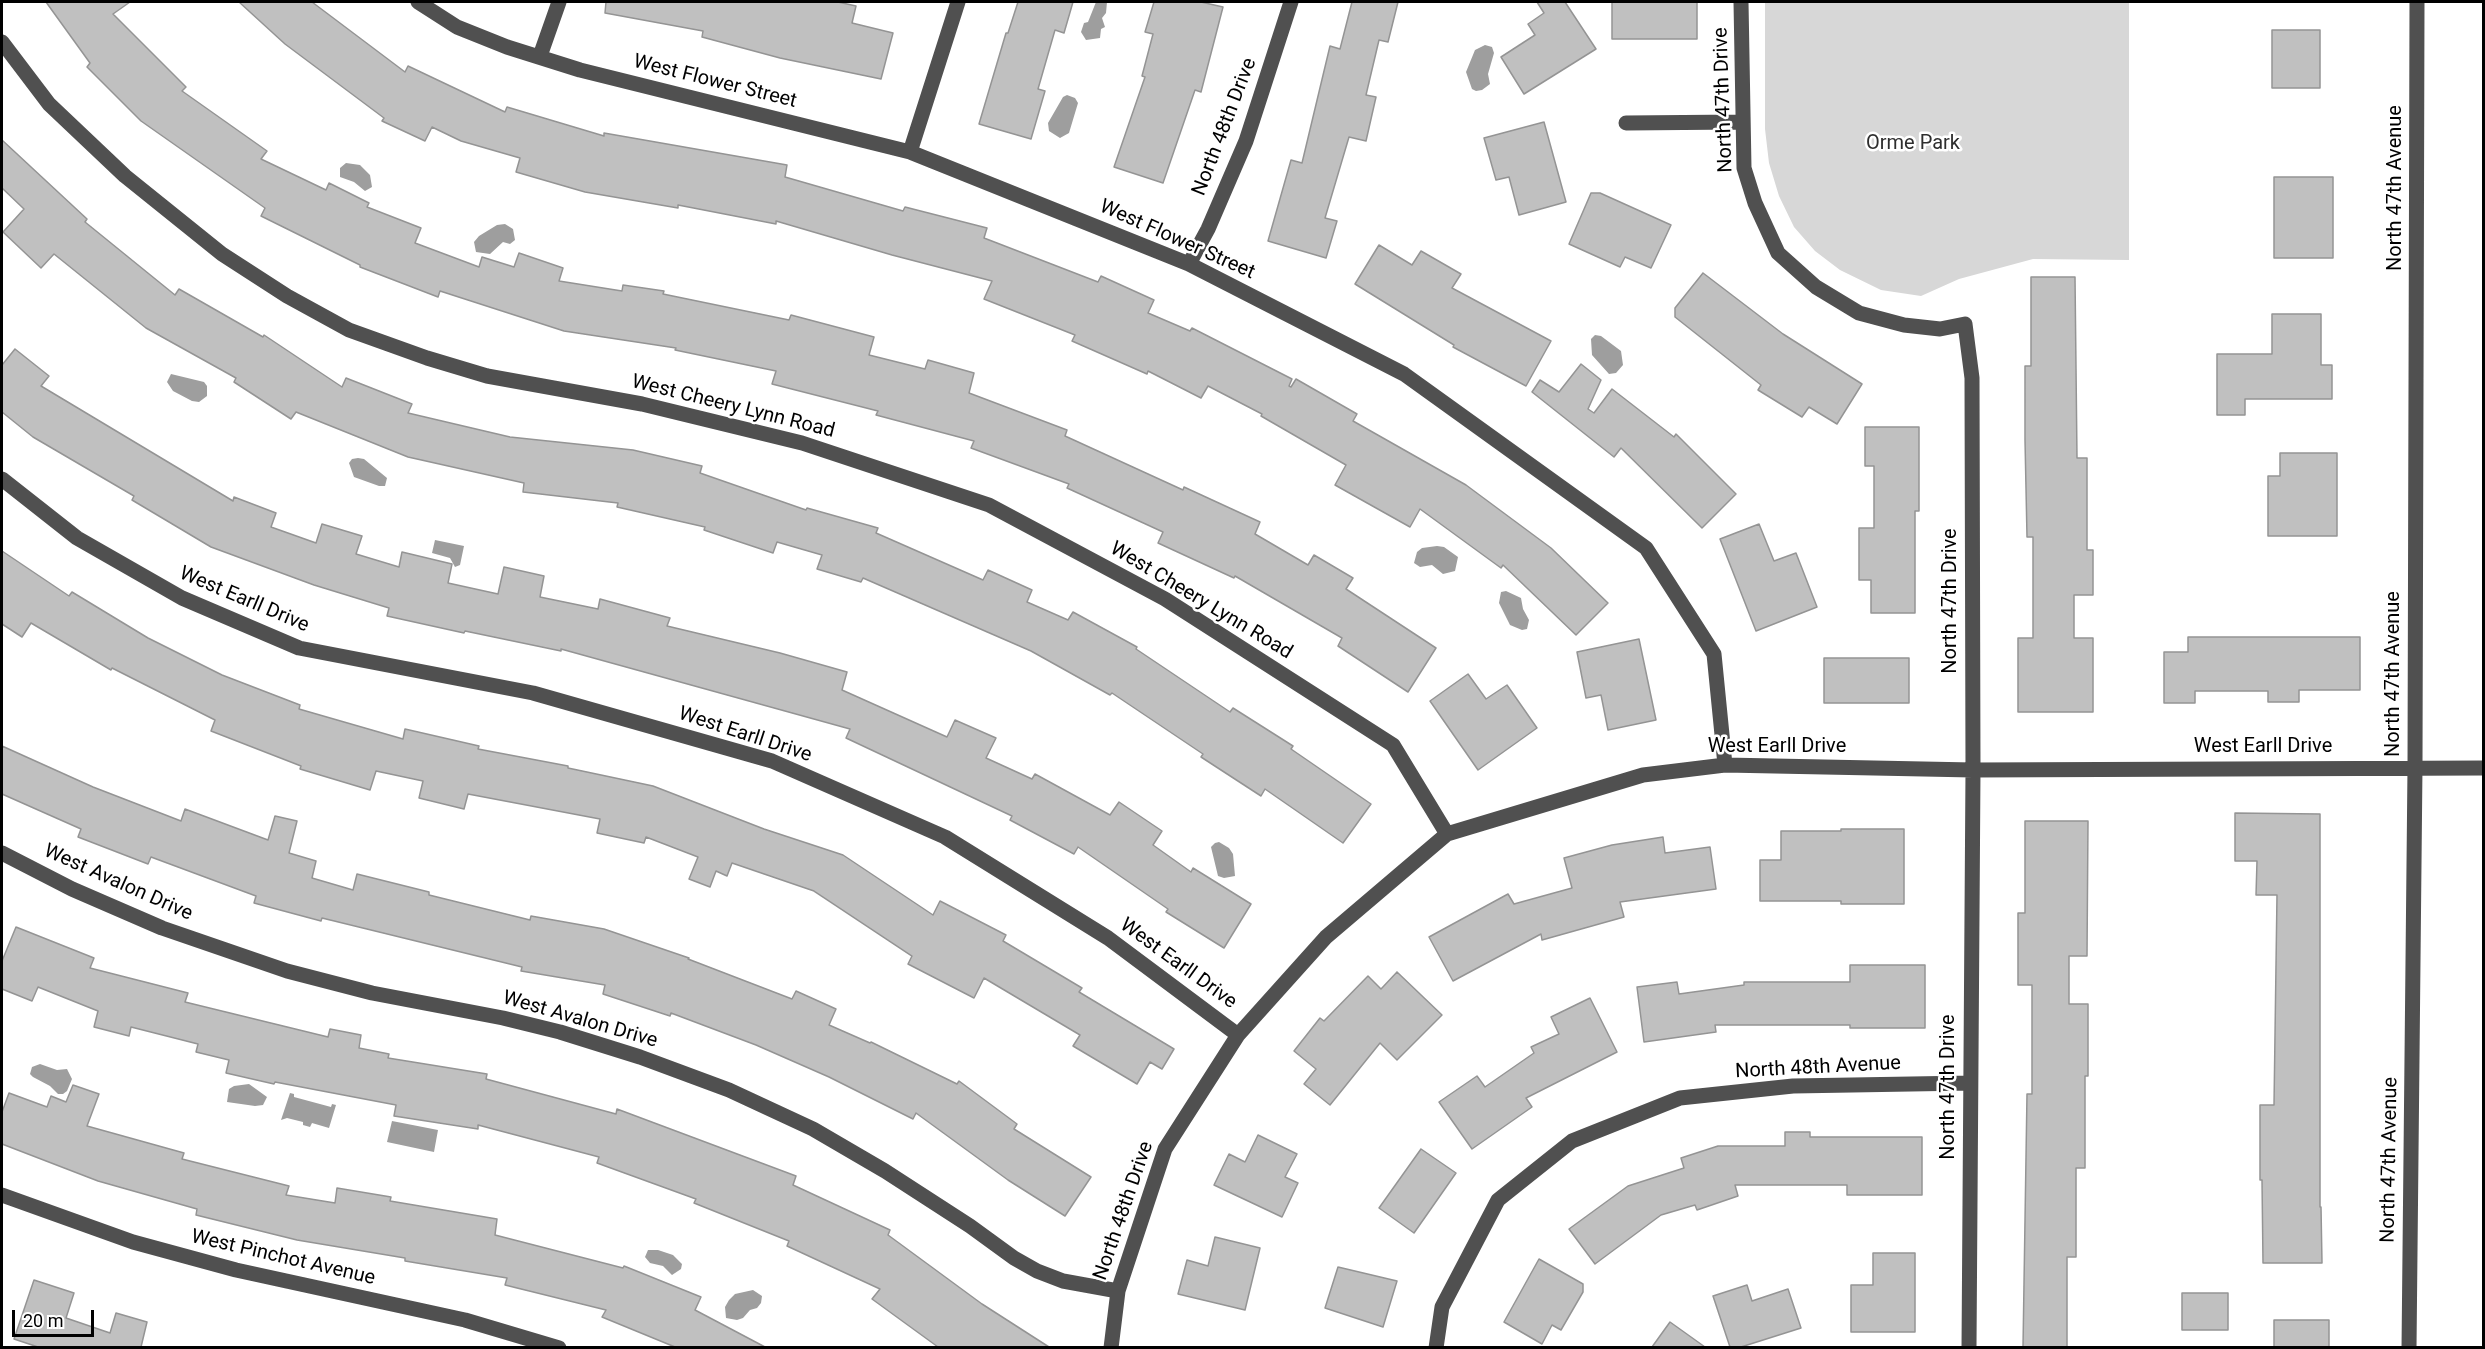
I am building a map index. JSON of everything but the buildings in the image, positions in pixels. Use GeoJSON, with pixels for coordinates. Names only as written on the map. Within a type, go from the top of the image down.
{"type":"FeatureCollection","features":[{"type":"Feature","properties":{"kind":"street","name":"West Flower Street"},"geometry":{"type":"LineString","coordinates":[[417,2],[457,27],[507,47],[580,70],[910,152],[1189,264],[1404,374],[1646,548],[1714,654],[1725,765]]}},
{"type":"Feature","properties":{"kind":"street"},"geometry":{"type":"LineString","coordinates":[[540,56],[559,2]]}},
{"type":"Feature","properties":{"kind":"street"},"geometry":{"type":"LineString","coordinates":[[910,152],[958,2]]}},
{"type":"Feature","properties":{"kind":"street","name":"North 48th Drive"},"geometry":{"type":"LineString","coordinates":[[1189,264],[1208,229],[1246,141],[1291,2]]}},
{"type":"Feature","properties":{"kind":"street","name":"North 47th Drive"},"geometry":{"type":"LineString","coordinates":[[1741,2],[1741,122],[1744,168],[1755,203],[1778,253],[1816,287],[1858,313],[1904,325],[1940,329],[1965,324],[1972,378],[1973,770],[1969,1347]]}},
{"type":"Feature","properties":{"kind":"street","name":"North 47th Avenue"},"geometry":{"type":"LineString","coordinates":[[2409,1347],[2415,767],[2417,2]]}},
{"type":"Feature","properties":{"kind":"street","name":"West Cheery Lynn Road"},"geometry":{"type":"LineString","coordinates":[[2,42],[49,104],[125,176],[222,254],[287,296],[349,330],[427,358],[487,376],[642,404],[802,443],[989,505],[1165,599],[1393,745],[1448,834]]}},
{"type":"Feature","properties":{"kind":"street"},"geometry":{"type":"LineString","coordinates":[[1626,123],[1741,122]]}},
{"type":"Feature","properties":{"kind":"street","name":"West Earll Drive"},"geometry":{"type":"LineString","coordinates":[[2,479],[77,538],[182,598],[299,648],[533,693],[772,761],[945,837],[1108,938],[1238,1035],[1326,938],[1448,834],[1643,775],[1725,765],[1973,770],[2484,768]]}},
{"type":"Feature","properties":{"kind":"street","name":"West Avalon Drive"},"geometry":{"type":"LineString","coordinates":[[2,853],[72,889],[162,928],[287,971],[372,993],[503,1018],[560,1032],[640,1057],[729,1090],[813,1129],[855,1153],[1037,1271],[1063,1281],[1118,1291]]}},
{"type":"Feature","properties":{"kind":"street","name":"North 48th Drive"},"geometry":{"type":"LineString","coordinates":[[1112,1347],[1118,1291],[1165,1149],[1238,1035]]}},
{"type":"Feature","properties":{"kind":"street","name":"North 48th Avenue"},"geometry":{"type":"LineString","coordinates":[[1436,1347],[1443,1307],[1498,1200],[1572,1141],[1680,1098],[1793,1086],[1970,1083]]}},
{"type":"Feature","properties":{"kind":"street","name":"West Pinchot Avenue"},"geometry":{"type":"LineString","coordinates":[[2,1195],[133,1242],[224,1267],[465,1320],[559,1347]]}},
{"type":"Feature","properties":{"kind":"green space","name":"Orme Park"},"geometry":{"type":"Polygon","coordinates":[[[1765,2],[2129,2],[2129,260],[2033,259],[1959,279],[1921,296],[1881,290],[1840,270],[1815,251],[1794,227],[1779,196],[1769,163],[1765,129],[1765,2]]]}},
{"type":"Feature","properties":{"kind":"shaded area"},"geometry":{"type":"Polygon","coordinates":[[[1096,2],[1107,2],[1106,13],[1102,18],[1105,27],[1101,29],[1100,38],[1086,40],[1081,32],[1096,2]]]}},
{"type":"Feature","properties":{"kind":"shaded area"},"geometry":{"type":"Polygon","coordinates":[[[1485,45],[1492,47],[1494,53],[1488,74],[1490,84],[1476,91],[1472,89],[1466,72],[1475,50],[1485,45]]]}},
{"type":"Feature","properties":{"kind":"shaded area"},"geometry":{"type":"Polygon","coordinates":[[[1067,95],[1075,98],[1078,103],[1069,133],[1060,138],[1049,131],[1048,123],[1063,97],[1067,95]]]}},
{"type":"Feature","properties":{"kind":"shaded area"},"geometry":{"type":"Polygon","coordinates":[[[346,163],[360,165],[370,175],[372,187],[365,191],[354,182],[340,177],[340,168],[346,163]]]}},
{"type":"Feature","properties":{"kind":"shaded area"},"geometry":{"type":"Polygon","coordinates":[[[505,224],[513,229],[515,240],[510,244],[503,242],[490,254],[476,252],[474,242],[479,236],[497,225],[505,224]]]}},
{"type":"Feature","properties":{"kind":"shaded area"},"geometry":{"type":"Polygon","coordinates":[[[1595,335],[1601,336],[1621,351],[1623,365],[1616,373],[1609,374],[1592,355],[1591,339],[1595,335]]]}},
{"type":"Feature","properties":{"kind":"shaded area"},"geometry":{"type":"Polygon","coordinates":[[[171,374],[204,382],[207,386],[207,396],[199,402],[192,401],[173,391],[167,382],[171,374]]]}},
{"type":"Feature","properties":{"kind":"shaded area"},"geometry":{"type":"Polygon","coordinates":[[[352,459],[364,459],[387,478],[385,486],[354,477],[349,463],[352,459]]]}},
{"type":"Feature","properties":{"kind":"shaded area"},"geometry":{"type":"Polygon","coordinates":[[[435,540],[464,546],[460,565],[455,567],[450,558],[432,553],[435,540]]]}},
{"type":"Feature","properties":{"kind":"shaded area"},"geometry":{"type":"Polygon","coordinates":[[[1444,547],[1458,557],[1455,571],[1443,574],[1432,565],[1420,567],[1414,563],[1417,552],[1422,548],[1444,547]]]}},
{"type":"Feature","properties":{"kind":"shaded area"},"geometry":{"type":"Polygon","coordinates":[[[1506,591],[1521,598],[1523,609],[1529,620],[1527,629],[1522,630],[1510,625],[1499,603],[1501,592],[1506,591]]]}},
{"type":"Feature","properties":{"kind":"shaded area"},"geometry":{"type":"Polygon","coordinates":[[[1219,842],[1229,848],[1233,854],[1235,876],[1224,878],[1218,876],[1211,847],[1219,842]]]}},
{"type":"Feature","properties":{"kind":"shaded area"},"geometry":{"type":"Polygon","coordinates":[[[40,1064],[57,1070],[67,1069],[72,1079],[67,1091],[58,1094],[50,1086],[30,1074],[32,1067],[40,1064]]]}},
{"type":"Feature","properties":{"kind":"shaded area"},"geometry":{"type":"Polygon","coordinates":[[[249,1084],[267,1097],[263,1105],[227,1102],[229,1089],[249,1084]]]}},
{"type":"Feature","properties":{"kind":"shaded area"},"geometry":{"type":"Polygon","coordinates":[[[290,1093],[294,1094],[294,1097],[331,1107],[332,1104],[336,1105],[329,1128],[312,1123],[310,1127],[303,1125],[303,1122],[287,1118],[281,1120],[290,1093]]]}},
{"type":"Feature","properties":{"kind":"shaded area"},"geometry":{"type":"Polygon","coordinates":[[[392,1121],[438,1130],[434,1152],[387,1142],[392,1121]]]}},
{"type":"Feature","properties":{"kind":"shaded area"},"geometry":{"type":"Polygon","coordinates":[[[648,1250],[658,1250],[673,1255],[682,1264],[681,1269],[672,1275],[663,1266],[650,1263],[645,1257],[648,1250]]]}},
{"type":"Feature","properties":{"kind":"shaded area"},"geometry":{"type":"Polygon","coordinates":[[[753,1290],[762,1296],[757,1308],[750,1310],[743,1318],[737,1320],[726,1318],[725,1307],[729,1300],[735,1294],[753,1290]]]}}]}
